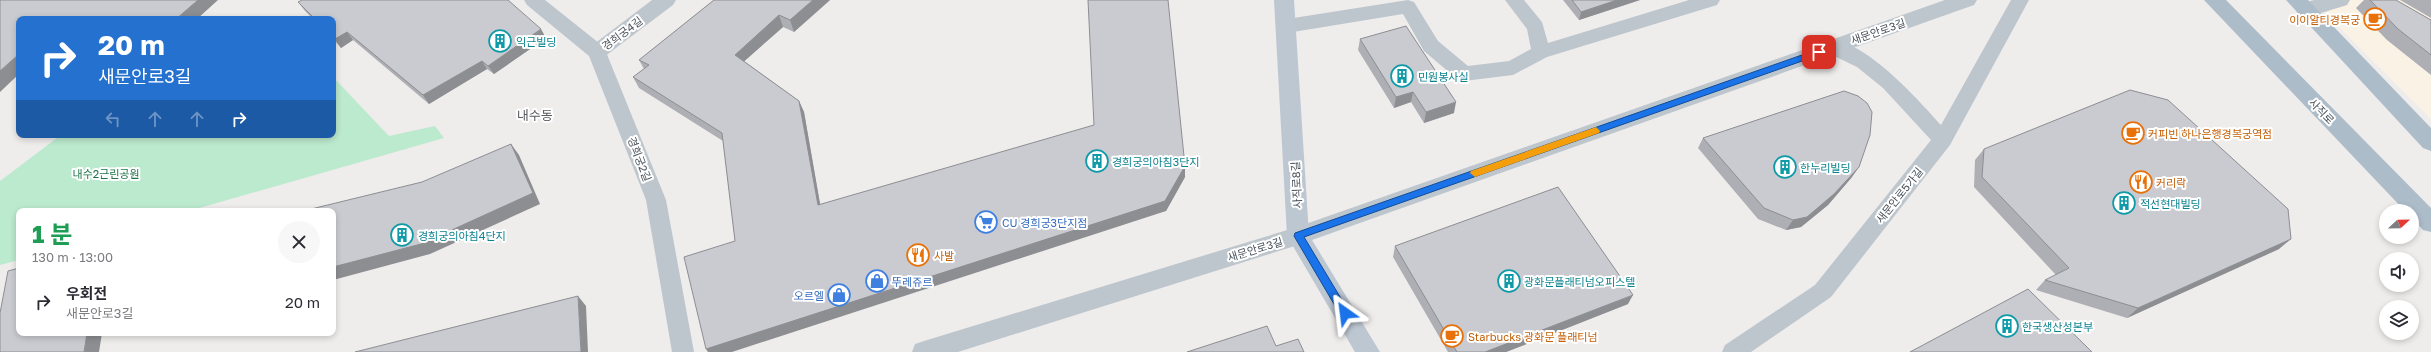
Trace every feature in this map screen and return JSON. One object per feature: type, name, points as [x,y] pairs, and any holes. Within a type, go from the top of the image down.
[{"type":"main road","name":"사직로","points":[[2214,0],[2431,223]]},
{"type":"main road","points":[[2300,4],[2431,142]]},
{"type":"street","name":"경희궁4길","points":[[598,52],[666,0]]},
{"type":"street","name":"사직로8길","points":[[1284,0],[1287,26],[1298,236],[1368,352]]},
{"type":"street","name":"새문안로3길","points":[[924,352],[1298,236],[1967,0]]},
{"type":"lane","name":"경희궁2길","points":[[533,0],[598,52],[656,200],[683,352]]},
{"type":"lane","points":[[1514,0],[1536,27],[1541,52]]},
{"type":"lane","points":[[1287,26],[1366,7],[1410,4],[1431,46],[1464,74],[1513,68],[1541,52],[1711,0]]},
{"type":"lane","name":"새문안로5가길","points":[[1733,352],[1823,291],[1943,140],[2020,0]]},
{"type":"lane","points":[[2300,4],[2341,0]]},
{"type":"lane","points":[[1833,47],[1864,62],[1890,83],[1943,140]]},
{"type":"shaded area","points":[[2312,0],[2431,0],[2431,119]]},
{"type":"green space","name":"내수2근린공원","points":[[336,80],[389,136],[435,126],[444,138],[199,208],[16,208],[16,261],[0,265],[0,181],[57,138],[336,138]]},
{"type":"building","points":[[0,0],[198,0],[179,16],[16,16],[16,57],[0,71]]},
{"type":"building","points":[[302,0],[508,0],[541,29],[488,66],[482,61],[423,95],[347,32],[336,38],[336,16],[312,16],[298,2]]},
{"type":"building","name":"경희궁의아침3단지","points":[[714,0],[813,0],[790,20],[779,15],[735,55],[799,101],[818,205],[1094,125],[1088,0],[1168,0],[1185,166],[1165,201],[706,349],[684,257],[735,241],[722,133],[633,77],[649,65],[639,60]]},
{"type":"building","points":[[1572,0],[1617,0],[1581,12]]},
{"type":"building","points":[[2370,0],[2396,0],[2431,20],[2431,55],[2398,29]]},
{"type":"building","name":"민원봉사실","points":[[1406,26],[1456,102],[1426,112],[1413,92],[1396,97],[1360,39]]},
{"type":"building","name":"적선현대빌딩","points":[[2130,90],[2168,100],[2288,209],[2291,239],[2138,308],[2045,280],[2069,268],[1982,177],[1984,149]]},
{"type":"building","name":"한누리빌딩","points":[[1844,91],[1858,96],[1867,103],[1872,112],[1870,135],[1859,167],[1834,194],[1807,217],[1793,220],[1764,208],[1703,138]]},
{"type":"building","name":"경희궁의아침4단지","points":[[511,144],[533,193],[421,244],[336,266],[336,208],[315,208],[422,182]]},
{"type":"building","name":"광화문플래티넘오피스텔","points":[[1558,187],[1633,295],[1485,352],[1457,352],[1395,246]]},
{"type":"building","points":[[16,269],[16,336],[87,336],[84,352],[0,352],[0,313],[8,271]]},
{"type":"building","name":"한국생산성본부","points":[[2028,289],[2092,352],[1910,352]]},
{"type":"building","points":[[578,296],[581,352],[355,352]]},
{"type":"building","points":[[1267,326],[1276,346],[1298,339],[1304,352],[1187,352]]},
{"type":"slow traffic","points":[[1475,173],[1596,131]]},
{"type":"place","name":"이이알티경복궁","points":[[2375,19]]},
{"type":"place","name":"익근빌딩","points":[[500,41]]},
{"type":"place","name":"민원봉사실","points":[[1402,76]]},
{"type":"place","name":"커피빈 하나은행경복궁역점","points":[[2133,133]]},
{"type":"place","name":"경희궁의아침3단지","points":[[1097,161]]},
{"type":"place","name":"한누리빌딩","points":[[1785,167]]},
{"type":"place","name":"커리락","points":[[2141,182]]},
{"type":"place","name":"적선현대빌딩","points":[[2124,203]]},
{"type":"place","name":"CU 경희궁3단지점","points":[[986,222]]},
{"type":"place","name":"경희궁의아침4단지","points":[[402,235]]},
{"type":"place","name":"사발","points":[[918,255]]},
{"type":"place","name":"뚜레쥬르","points":[[877,281]]},
{"type":"place","name":"광화문플래티넘오피스텔","points":[[1509,281]]},
{"type":"place","name":"오르엘","points":[[839,295]]},
{"type":"place","name":"한국생산성본부","points":[[2007,326]]},
{"type":"place","name":"Starbucks 광화문 플래티넘","points":[[1452,336]]},
{"type":"district","name":"내수동","points":[[535,115]]},
{"type":"route","points":[[1345,313],[1298,236],[1819,52]]}]
